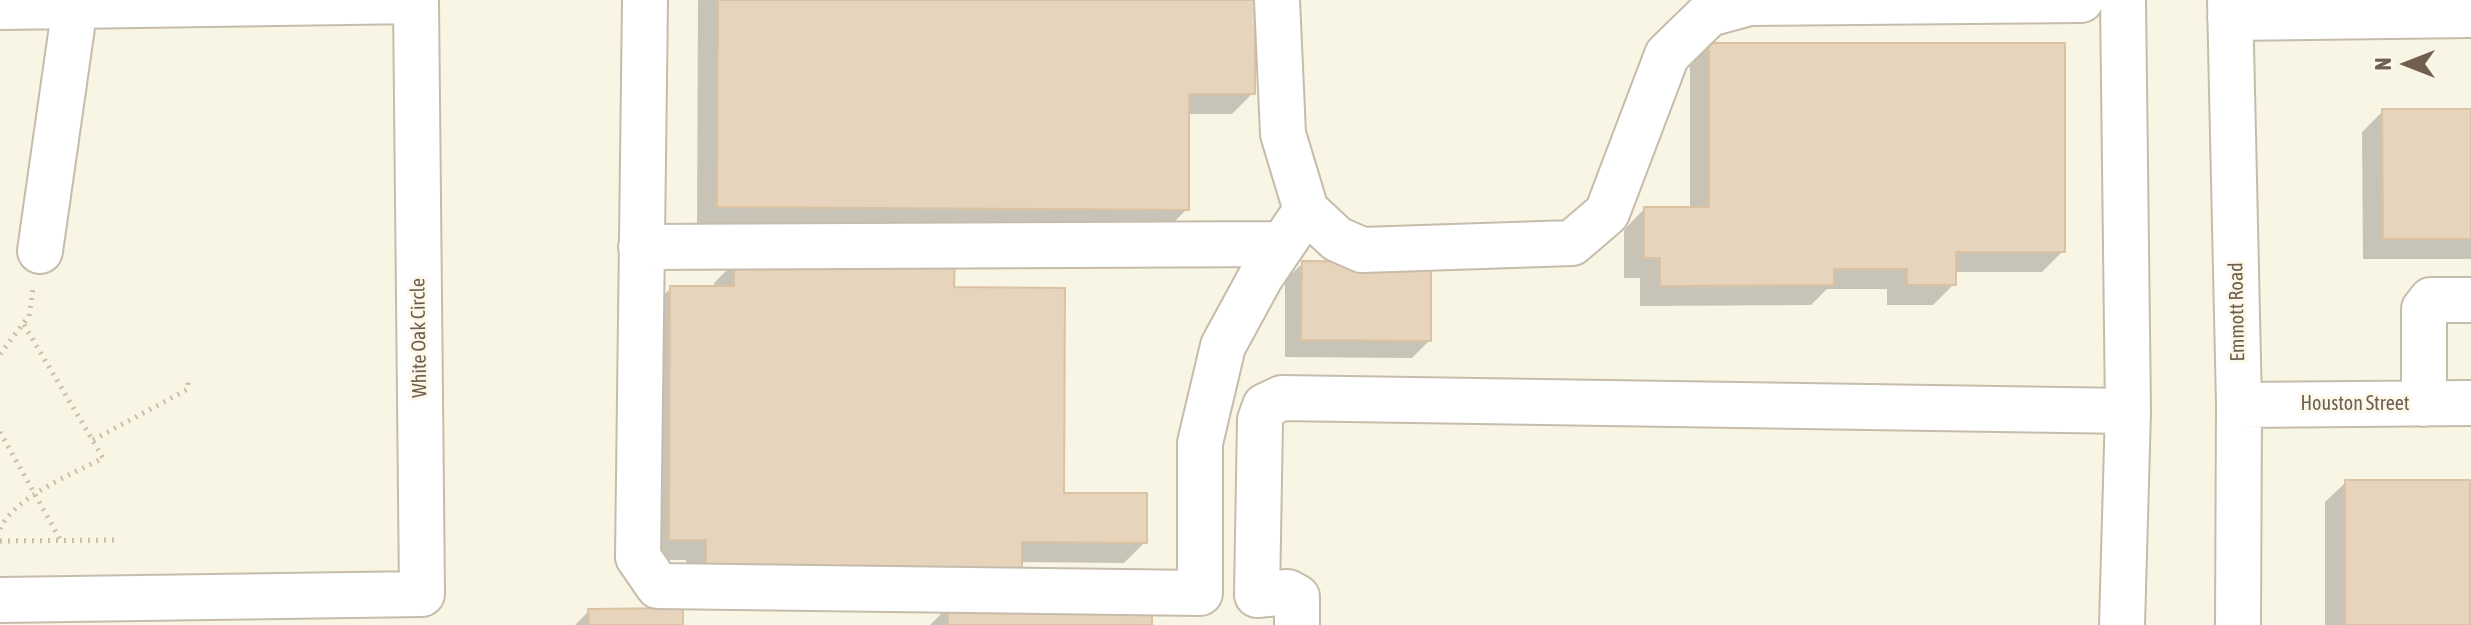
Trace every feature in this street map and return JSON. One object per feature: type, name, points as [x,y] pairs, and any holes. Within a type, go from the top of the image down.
[{"type":"street","points":[[645,0],[638,557],[658,586],[1200,593],[1200,443],[1223,346],[1260,278],[1295,227],[1283,134],[1277,0]]},
{"type":"street","points":[[641,247],[1295,227],[1362,250],[1572,243],[1607,213],[1667,55],[1709,14],[1749,3],[2081,0]]},
{"type":"street","points":[[2122,625],[2128,411],[2123,0]]},
{"type":"street","name":"White Oak Circle","points":[[0,7],[416,1],[422,594],[0,600]]},
{"type":"street","points":[[40,251],[75,6]]},
{"type":"street","points":[[2230,9],[2471,15]]},
{"type":"street","name":"Emmott Road","points":[[2230,9],[2239,405],[2238,625]]},
{"type":"street","points":[[2424,404],[2424,309],[2431,300],[2471,300]]},
{"type":"street","points":[[1264,617],[1260,420],[1265,406],[1282,398],[2128,411]]},
{"type":"street","name":"Houston Street","points":[[2239,405],[2471,403]]},
{"type":"path","points":[[0,354],[29,316],[40,251]]},
{"type":"path","points":[[0,529],[11,511],[103,458],[23,323]]},
{"type":"path","points":[[93,440],[188,389],[188,378]]},
{"type":"path","points":[[0,432],[61,541]]},
{"type":"path","points":[[0,541],[120,540]]},
{"type":"building","points":[[718,0],[1255,0],[1255,94],[1189,94],[1189,210],[717,207]]},
{"type":"building","points":[[1709,43],[2065,43],[2065,252],[1956,252],[1956,285],[1907,285],[1907,269],[1834,269],[1834,285],[1660,286],[1660,258],[1644,258],[1644,207],[1709,207]]},
{"type":"building","points":[[2382,109],[2471,109],[2471,239],[2383,239]]},
{"type":"building","points":[[734,260],[955,261],[954,287],[1065,288],[1064,493],[1147,493],[1147,543],[1022,542],[1022,569],[706,567],[706,540],[669,540],[670,286],[734,286]]},
{"type":"building","points":[[1302,261],[1431,262],[1431,341],[1301,340]]},
{"type":"building","points":[[2345,480],[2470,480],[2470,625],[2345,625]]},
{"type":"building","points":[[948,604],[1152,605],[1152,625],[948,625]]},
{"type":"building","points":[[683,608],[683,625],[589,625],[588,609]]}]
